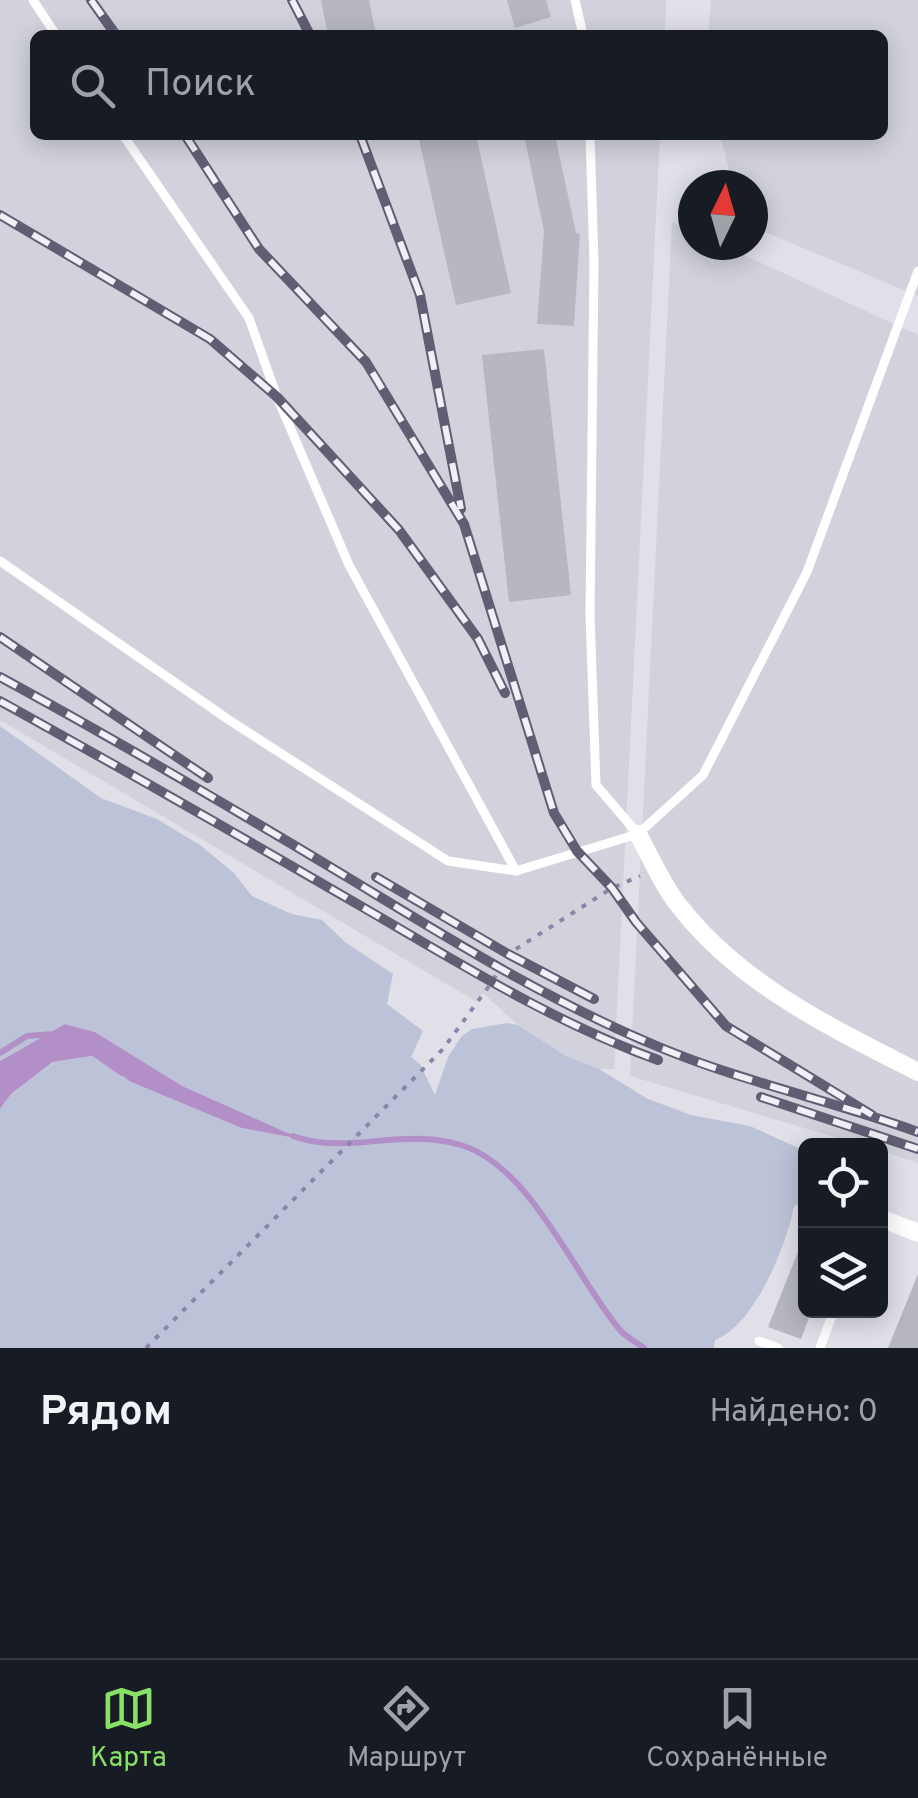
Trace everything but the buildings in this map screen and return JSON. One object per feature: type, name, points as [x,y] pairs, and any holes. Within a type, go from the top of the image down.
[{"type":"street","points":[[638,834],[678,906],[724,954],[766,988],[835,1030],[918,1072]]},
{"type":"street","points":[[888,1221],[918,1233]]},
{"type":"lane","points":[[33,0],[53,30]]},
{"type":"lane","points":[[575,0],[582,30]]},
{"type":"lane","points":[[126,140],[249,318],[277,397],[349,565],[516,870]]},
{"type":"lane","points":[[590,140],[594,262],[590,615],[596,785],[638,834]]},
{"type":"lane","points":[[0,561],[229,720],[448,861],[516,870],[638,834],[703,775],[807,572],[918,271]]},
{"type":"lane","points":[[820,1348],[831,1318]]},
{"type":"lane","points":[[759,1341],[778,1348]]},
{"type":"path","points":[[146,1348],[443,1048],[508,954],[612,888],[658,869]]},
{"type":"shaded area","points":[[0,0],[666,0],[665,30],[30,30],[30,140],[660,140],[614,1069],[599,1069],[566,1056],[518,1025],[483,993],[477,1002],[0,720]]},
{"type":"shaded area","points":[[711,0],[918,0],[918,296],[768,233],[768,170],[729,170],[721,140],[888,140],[888,30],[708,30]]},
{"type":"shaded area","points":[[672,222],[678,225],[678,260],[755,260],[918,335],[918,1163],[888,1153],[888,1138],[838,1138],[630,1076]]},
{"type":"shaded area","points":[[0,726],[101,798],[157,819],[200,845],[234,873],[252,896],[292,914],[322,920],[345,942],[393,974],[387,1004],[423,1031],[411,1057],[420,1064],[435,1095],[448,1057],[462,1036],[472,1029],[518,1025],[566,1056],[599,1069],[648,1099],[691,1115],[750,1126],[798,1148],[798,1205],[794,1206],[776,1262],[755,1302],[743,1319],[715,1340],[714,1348],[0,1348],[0,1109],[11,1094],[54,1062],[98,1055],[129,1081],[295,1137],[181,1086],[95,1032],[65,1024],[0,1061]]},
{"type":"shaded area","points":[[65,1024],[95,1032],[182,1086],[301,1139],[242,1128],[129,1081],[98,1055],[53,1062],[11,1094],[0,1109],[0,1061]]},
{"type":"waterway","points":[[0,1053],[27,1036],[53,1034]]},
{"type":"waterway","points":[[92,1052],[122,1073]]},
{"type":"waterway","points":[[293,1136],[334,1143],[439,1140],[486,1157],[530,1199],[603,1308],[620,1330],[644,1348]]},
{"type":"railway","points":[[91,0],[112,30]]},
{"type":"railway","points":[[292,0],[307,30]]},
{"type":"railway","points":[[188,140],[259,249],[366,362],[464,524],[554,813],[577,851],[726,1026],[872,1115]]},
{"type":"railway","points":[[362,140],[420,295],[461,509]]},
{"type":"railway","points":[[0,215],[210,339],[277,397],[399,530],[478,639],[505,693]]},
{"type":"railway","points":[[0,637],[208,778]]},
{"type":"railway","points":[[0,677],[578,1010],[691,1059],[918,1132]]},
{"type":"railway","points":[[0,701],[505,989],[580,1028],[658,1060]]},
{"type":"railway","points":[[376,877],[594,999]]},
{"type":"railway","points":[[761,1097],[918,1149]]}]
